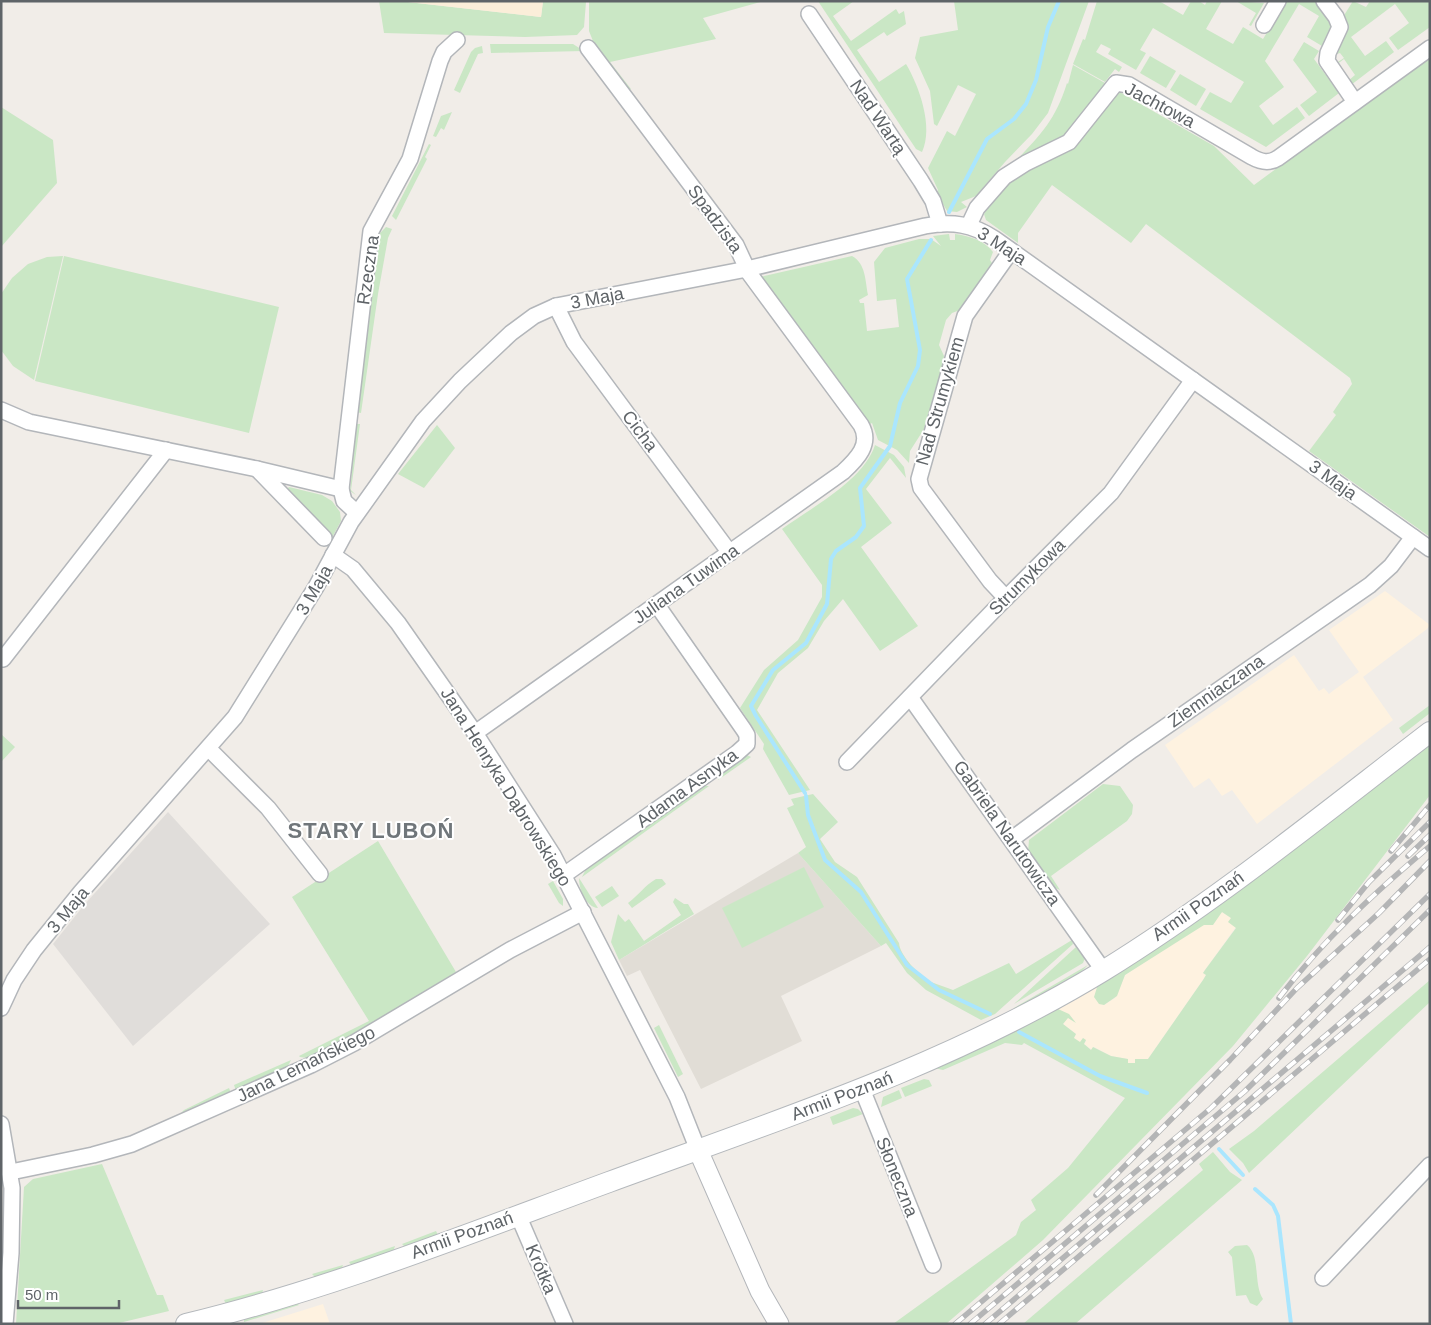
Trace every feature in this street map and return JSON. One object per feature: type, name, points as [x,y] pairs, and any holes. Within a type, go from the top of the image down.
[{"type":"main road","name":"Armii Poznań","points":[[186,1324],[236,1318],[302,1292],[862,1090],[978,1038],[1104,970],[1229,885],[1430,732]]},
{"type":"street","points":[[1264,25],[1278,1]]},
{"type":"street","points":[[1324,1],[1336,17],[1340,27],[1328,53],[1327,61],[1355,102]]},
{"type":"street","name":"Nad Wartą","points":[[809,14],[921,181],[933,201],[940,224]]},
{"type":"street","name":"Rzeczna","points":[[341,489],[371,231],[410,159],[444,52],[457,40]]},
{"type":"street","name":"Spadzista","points":[[588,48],[736,245],[747,269],[855,417]]},
{"type":"street","name":"Jachtowa","points":[[969,225],[977,208],[1004,177],[1018,167],[1069,142],[1116,83],[1129,85],[1264,162],[1278,158],[1430,48]]},
{"type":"street","name":"3 Maja","points":[[1,1008],[14,980],[34,950],[81,892],[235,718],[266,670],[357,513],[420,426],[454,387],[520,325],[540,312],[556,306],[747,269],[940,224],[969,225],[986,233],[1430,549]]},
{"type":"street","name":"Nad Strumykiem","points":[[1006,598],[990,582],[922,488],[919,479],[965,316],[1011,251]]},
{"type":"street","name":"Cicha","points":[[556,306],[574,342],[730,553]]},
{"type":"street","name":"Strumykowa","points":[[847,762],[1111,493],[1193,380]]},
{"type":"street","points":[[1,410],[29,422],[163,454],[257,469],[341,489],[344,501],[357,513]]},
{"type":"street","name":"Juliana Tuwima","points":[[475,733],[850,466],[860,453],[865,442],[864,431],[855,417]]},
{"type":"street","points":[[3,659],[163,454]]},
{"type":"street","points":[[257,469],[324,538]]},
{"type":"street","name":"Ziemniaczana","points":[[1012,839],[1126,754],[1370,585],[1391,566],[1413,537]]},
{"type":"street","name":"Jana Henryka Dąbrowskiego","points":[[333,554],[353,569],[398,623],[475,733],[564,875],[677,1098],[698,1150]]},
{"type":"street","name":"Adama Asnyka","points":[[564,875],[747,744],[747,735],[744,730],[657,604]]},
{"type":"street","name":"Gabriela Narutowicza","points":[[910,697],[1104,970]]},
{"type":"street","points":[[209,749],[268,808],[320,874]]},
{"type":"street","name":"Jana Lemańskiego","points":[[11,1172],[93,1155],[132,1144],[276,1081],[354,1043],[502,955],[583,912]]},
{"type":"street","name":"Słoneczna","points":[[862,1090],[933,1265]]},
{"type":"street","points":[[1,1124],[11,1172],[12,1218],[5,1324]]},
{"type":"street","points":[[698,1150],[762,1296],[779,1324]]},
{"type":"street","points":[[1323,1278],[1430,1165]]},
{"type":"street","name":"Krótka","points":[[518,1215],[565,1324]]},
{"type":"shaded area","points":[[1385,591],[1430,625],[1363,677],[1393,720],[1257,824],[1232,790],[1222,796],[1209,778],[1194,788],[1165,745],[1294,655],[1319,691],[1324,688],[1329,694],[1359,672],[1329,630]]},
{"type":"shaded area","points":[[168,812],[270,924],[133,1046],[53,944],[84,905]]},
{"type":"shaded area","points":[[798,853],[881,946],[781,996],[802,1041],[701,1089],[640,970],[627,976],[619,960]]},
{"type":"shaded area","points":[[1226,900],[1255,927],[1146,1085],[1067,1040],[1146,1084],[1254,927],[1225,901],[1098,984],[1104,1005],[1115,998],[1125,975],[1222,912],[1231,918],[1236,927],[1203,973],[1206,975],[1203,980],[1148,1059],[1135,1059],[1135,1063],[1128,1063],[1127,1059],[1111,1056],[1094,1047],[1092,1050],[1084,1044],[1086,1041],[1083,1038],[1080,1043],[1073,1038],[1076,1034],[1063,1024],[1068,1017],[1074,1022],[1069,1014],[1033,1020],[1102,980]]},
{"type":"shaded area","points":[[323,1304],[330,1324],[259,1324]]},
{"type":"green space","points":[[379,1],[399,1],[541,17],[543,1],[586,2],[584,27],[577,35],[525,37],[384,33]]},
{"type":"green space","points":[[589,1],[764,1],[703,18],[716,39],[610,62],[631,89],[628,91],[593,41],[589,31]]},
{"type":"green space","points":[[818,1],[854,1],[833,16],[851,41],[896,9],[899,14],[904,11],[906,24],[887,36],[884,32],[857,50],[879,82],[906,64],[920,95],[926,119],[925,142],[922,152],[916,149]]},
{"type":"green space","points":[[954,1],[1089,1],[1048,113],[1032,134],[976,196],[961,202],[967,207],[957,212],[947,211],[943,204],[941,205],[936,195],[938,190],[928,168],[947,131],[955,136],[976,94],[958,85],[937,126],[934,124],[930,91],[915,58],[920,37],[958,30]]},
{"type":"green space","points":[[1097,1],[1159,1],[1183,15],[1191,1],[1199,1],[1205,5],[1207,1],[1222,1],[1206,29],[1233,44],[1243,27],[1263,39],[1286,1],[1317,1],[1334,24],[1322,46],[1307,37],[1319,16],[1299,4],[1265,61],[1284,87],[1259,106],[1273,125],[1297,107],[1305,118],[1266,147],[1200,109],[1210,92],[1231,103],[1244,82],[1153,28],[1140,50],[1146,53],[1136,70],[1108,54],[1111,49],[1101,44],[1096,52],[1122,67],[1119,72],[1115,69],[1105,82],[1073,64],[1083,39],[1085,40]]},
{"type":"green space","points":[[1236,1],[1264,3],[1251,26],[1249,25],[1256,13]]},
{"type":"green space","points":[[1353,1],[1366,7],[1370,1],[1430,1],[1430,27],[1398,50],[1389,38],[1409,23],[1395,4],[1351,37],[1365,56],[1386,41],[1394,52],[1351,85],[1348,81],[1355,75],[1344,59],[1336,65],[1333,61],[1335,58],[1338,62],[1344,58],[1335,51],[1343,17]]},
{"type":"green space","points":[[1304,42],[1319,51],[1314,59],[1339,93],[1309,116],[1300,105],[1317,92],[1293,60]]},
{"type":"green space","points":[[490,44],[573,44],[584,51],[491,53]]},
{"type":"green space","points":[[482,46],[483,53],[478,54],[460,93],[454,90],[471,52],[475,48]]},
{"type":"green space","points":[[1150,56],[1176,71],[1166,88],[1140,73]]},
{"type":"green space","points":[[1430,56],[1430,537],[1309,451],[1336,415],[1333,412],[1352,384],[1350,378],[1146,224],[1131,243],[1052,185],[1018,233],[1018,243],[986,220],[984,214],[1005,185],[1016,176],[1063,154],[1079,143],[1118,91],[1214,146],[1254,185]]},
{"type":"green space","points":[[1073,65],[1105,83],[1077,124],[1063,138],[1016,161],[1053,116],[1068,84]]},
{"type":"green space","points":[[1180,74],[1206,89],[1196,106],[1170,90]]},
{"type":"green space","points":[[1,107],[53,140],[57,183],[1,247]]},
{"type":"green space","points":[[452,112],[444,130],[441,128],[436,137],[433,136],[441,116]]},
{"type":"green space","points":[[429,144],[431,145],[425,157],[427,159],[396,220],[392,216]]},
{"type":"green space","points":[[386,227],[392,229],[388,238],[378,294],[361,413],[356,412],[378,240],[379,234]]},
{"type":"green space","points":[[949,234],[950,240],[955,240],[955,234],[971,237],[985,244],[993,252],[990,260],[992,263],[960,310],[952,313],[946,320],[939,345],[944,356],[943,365],[924,429],[910,451],[909,463],[897,450],[878,440],[872,423],[868,425],[760,277],[852,256],[860,263],[865,278],[868,295],[859,300],[860,303],[864,303],[867,331],[899,327],[896,299],[877,301],[874,262],[885,248],[919,239],[931,239],[941,246],[933,236]]},
{"type":"green space","points":[[63,256],[34,380],[13,366],[1,350],[1,294],[12,278],[28,264],[47,257]]},
{"type":"green space","points":[[64,256],[279,307],[249,433],[35,381]]},
{"type":"green space","points":[[355,424],[360,424],[351,490],[356,495],[350,491],[352,471],[349,470]]},
{"type":"green space","points":[[437,425],[455,448],[424,488],[398,474]]},
{"type":"green space","points":[[875,445],[894,455],[904,467],[906,478],[890,458],[866,489],[892,523],[861,547],[918,626],[880,651],[843,599],[824,621],[808,648],[778,673],[757,710],[810,790],[789,795],[763,749],[764,744],[740,708],[764,670],[798,640],[822,597],[822,585],[782,529],[848,481],[869,458]]},
{"type":"green space","points":[[289,487],[322,495],[332,501],[340,512],[341,521],[327,547],[328,534],[285,491]]},
{"type":"green space","points":[[1430,705],[1430,713],[1403,734],[1399,728]]},
{"type":"green space","points":[[1,734],[15,747],[1,762]]},
{"type":"green space","points":[[1430,743],[1430,795],[1307,956],[1233,1046],[1043,1240],[946,1324],[893,1324],[1016,1235],[1021,1222],[1036,1210],[1031,1200],[1068,1168],[1125,1098],[1024,1043],[1022,1045],[1005,1043],[943,1070],[934,1068],[1058,1009],[1069,1014],[1076,1023],[1068,1018],[1063,1024],[1076,1034],[1074,1038],[1080,1042],[1083,1038],[1086,1040],[1084,1044],[1091,1050],[1093,1047],[1111,1056],[1128,1059],[1128,1063],[1135,1063],[1135,1059],[1148,1059],[1203,980],[1206,975],[1203,973],[1205,970],[1236,928],[1228,922],[1231,918],[1222,912],[1213,925],[1204,925],[1125,975],[1117,996],[1104,1005],[1099,1004],[1094,997],[1098,984],[1226,901]]},
{"type":"green space","points":[[747,755],[751,757],[718,780],[721,773]]},
{"type":"green space","points":[[1103,784],[1120,786],[1133,805],[1132,814],[1127,821],[1051,876],[1060,890],[1053,887],[1028,852],[1029,840]]},
{"type":"green space","points":[[705,786],[709,786],[582,877],[586,869]]},
{"type":"green space","points":[[813,794],[838,822],[820,839],[835,862],[857,877],[899,943],[903,954],[916,970],[931,982],[953,990],[1009,963],[1016,974],[1072,940],[1073,944],[995,1014],[981,1020],[926,990],[907,973],[886,943],[881,946],[798,853],[806,847],[787,808],[794,805],[791,799]]},
{"type":"green space","points":[[378,841],[456,972],[357,1033],[307,1058],[300,1057],[369,1021],[292,897]]},
{"type":"green space","points":[[804,867],[824,907],[742,948],[722,908]]},
{"type":"green space","points":[[579,878],[598,908],[590,905],[584,897],[580,888]]},
{"type":"green space","points":[[656,879],[662,879],[666,884],[632,908],[628,903]]},
{"type":"green space","points":[[553,881],[563,899],[563,906],[559,903],[548,884]]},
{"type":"green space","points":[[612,886],[619,896],[602,907],[595,897]]},
{"type":"green space","points":[[675,898],[684,904],[688,904],[694,914],[619,960],[611,942],[618,914],[625,922],[629,919],[644,941],[681,915],[673,902]]},
{"type":"green space","points":[[1076,947],[1085,958],[1083,963],[1014,1004]]},
{"type":"green space","points":[[1088,965],[1081,972],[1015,1010],[1014,1008]]},
{"type":"green space","points":[[1430,980],[1430,1002],[1249,1173],[1243,1163],[1229,1149],[1254,1131]]},
{"type":"green space","points":[[659,1025],[683,1074],[678,1077],[654,1028]]},
{"type":"green space","points":[[291,1060],[287,1068],[236,1091],[234,1085]]},
{"type":"green space","points":[[924,1079],[929,1080],[932,1086],[905,1097],[901,1088]]},
{"type":"green space","points":[[229,1088],[231,1093],[181,1113],[184,1110]]},
{"type":"green space","points":[[899,1090],[902,1098],[881,1107],[883,1097]]},
{"type":"green space","points":[[853,1108],[858,1109],[863,1114],[833,1125],[830,1117]]},
{"type":"green space","points":[[1213,1152],[1230,1172],[1242,1180],[1075,1324],[1023,1324],[1203,1170],[1199,1164]]},
{"type":"green space","points":[[102,1164],[157,1295],[163,1295],[169,1311],[115,1324],[16,1324],[24,1187],[33,1179]]},
{"type":"green space","points":[[436,1231],[438,1235],[405,1247],[402,1244]]},
{"type":"green space","points":[[1247,1245],[1254,1256],[1258,1286],[1263,1299],[1257,1306],[1250,1303],[1246,1295],[1236,1296],[1232,1257],[1228,1252],[1235,1246]]},
{"type":"green space","points":[[395,1246],[393,1252],[352,1266],[349,1262]]},
{"type":"green space","points":[[343,1265],[341,1270],[316,1278],[312,1274]]},
{"type":"green space","points":[[263,1290],[262,1294],[226,1304],[224,1300]]},
{"type":"green space","points":[[297,1303],[299,1305],[244,1322],[244,1318]]},
{"type":"sand","points":[[399,1],[543,1],[541,17]]},
{"type":"waterway","points":[[949,212],[987,139],[1014,119],[1026,104],[1036,80],[1048,27],[1059,1]]},
{"type":"waterway","points":[[805,793],[751,706],[773,670],[806,643],[827,604],[831,559],[836,551],[856,537],[864,526],[860,488],[890,446],[900,403],[918,366],[920,350],[907,279],[931,240]]},
{"type":"waterway","points":[[806,796],[808,815],[825,860],[861,892],[907,965],[939,990],[990,1014]]},
{"type":"waterway","points":[[1019,1032],[1100,1076],[1147,1093]]},
{"type":"waterway","points":[[1219,1149],[1243,1175]]},
{"type":"waterway","points":[[1255,1189],[1273,1205],[1278,1216],[1291,1324]]},
{"type":"railway","points":[[1391,851],[1430,805]]},
{"type":"railway","points":[[1338,920],[1369,882],[1430,822]]},
{"type":"railway","points":[[1408,856],[1430,835]]},
{"type":"railway","points":[[1279,998],[1331,937],[1389,881],[1430,846]]},
{"type":"railway","points":[[1096,1195],[1230,1060],[1297,988],[1379,913],[1430,861]]},
{"type":"railway","points":[[955,1324],[1211,1108],[1430,894]]},
{"type":"railway","points":[[970,1324],[1244,1092],[1430,910]]},
{"type":"railway","points":[[985,1324],[1430,947]]},
{"type":"railway","points":[[999,1324],[1430,959]]},
{"type":"district","name":"STARY LUBOŃ","points":[[371,830]]}]
